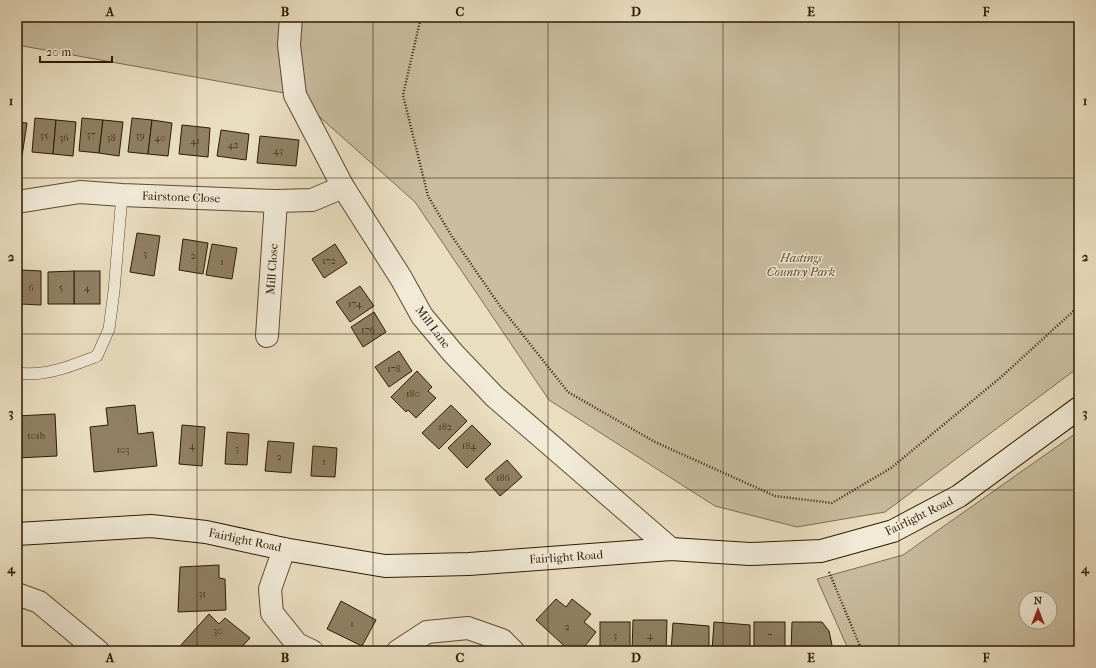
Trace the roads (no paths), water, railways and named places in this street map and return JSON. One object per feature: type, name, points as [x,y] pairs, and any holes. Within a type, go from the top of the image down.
[{"type":"street","name":"Mill Lane","points":[[291,17],[289,45],[295,95],[343,187],[401,278],[422,316],[453,353],[495,397],[671,549]]},
{"type":"street","name":"Fairstone Close","points":[[17,202],[80,192],[276,201],[312,200],[343,187]]},
{"type":"street","name":"Mill Close","points":[[267,336],[276,201]]},
{"type":"street","name":"Fairlight Road","points":[[17,534],[151,526],[206,532],[284,549],[385,566],[469,564],[671,549],[750,554],[821,551],[893,531],[959,496],[1079,408]]},
{"type":"street","points":[[284,549],[270,589],[272,613],[297,644],[312,651]]},
{"type":"street","points":[[17,594],[39,602],[98,651]]},
{"type":"street","points":[[398,651],[427,632],[468,628],[502,640],[513,651]]},
{"type":"lane","points":[[17,373],[26,374],[63,370],[97,356],[109,329],[114,291],[122,195]]},
{"type":"park label","name":"Hastings Country Park","points":[[801,265]]}]
